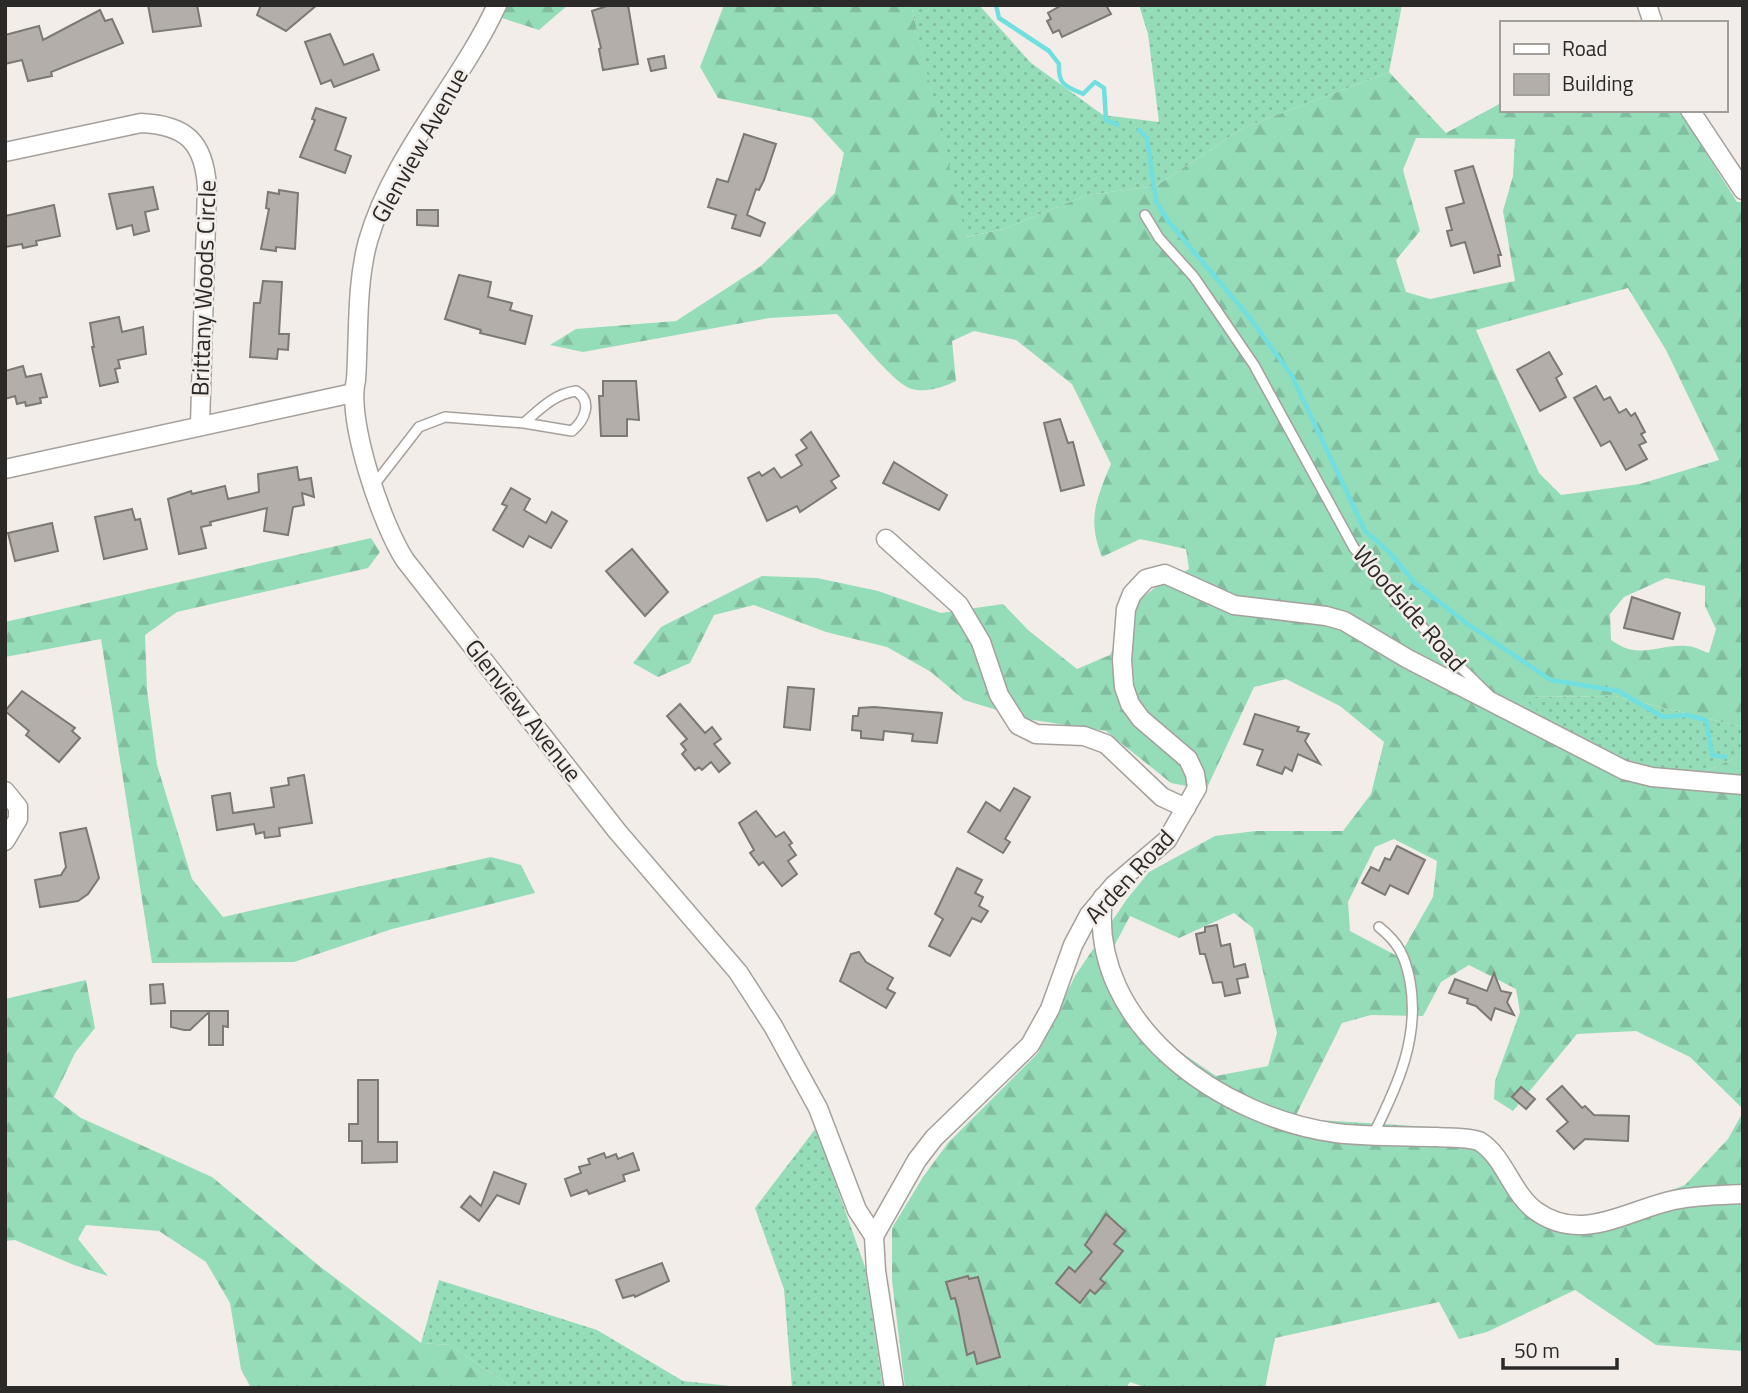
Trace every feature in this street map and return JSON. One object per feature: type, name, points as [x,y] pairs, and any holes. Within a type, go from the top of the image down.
[{"type":"street","name":"Glenview Avenue","points":[[497,5],[482,34],[437,104],[382,205],[369,240],[362,269],[353,393],[361,442],[373,485],[389,534],[405,560],[617,831],[712,939],[765,1013],[818,1108],[858,1210],[874,1237],[876,1271],[894,1388]]},
{"type":"street","points":[[1691,112],[1743,190]]},
{"type":"street","name":"Brittany Woods Circle","points":[[5,152],[141,122],[162,124],[181,132],[201,151],[206,163],[207,187],[200,425]]},
{"type":"street","name":"Brittany Woods Circle","points":[[5,469],[353,393]]},
{"type":"street","points":[[886,539],[959,605],[981,642],[999,695],[1018,725],[1036,734],[1084,736],[1106,744],[1162,797],[1186,808]]},
{"type":"street","name":"Arden Road","points":[[874,1237],[917,1160],[934,1138],[1030,1045],[1050,1009],[1079,931],[1103,897],[1167,840],[1197,788],[1195,774],[1188,758],[1141,719],[1130,704],[1124,687],[1122,639],[1126,609],[1140,584],[1156,575],[1174,577],[1234,605],[1326,616],[1344,621],[1408,659],[1500,706]]},
{"type":"street","name":"Woodside Road","points":[[1500,706],[1624,770],[1652,776],[1743,785]]},
{"type":"street","points":[[5,792],[18,807],[18,819],[5,841]]},
{"type":"street","points":[[1103,897],[1102,946],[1118,987],[1140,1023],[1161,1048],[1205,1086],[1280,1120],[1326,1131],[1479,1141],[1494,1154],[1526,1202],[1543,1215],[1566,1224],[1605,1223],[1671,1200],[1743,1194]]},
{"type":"lane","name":"Woodside Road","points":[[1145,215],[1159,238],[1194,277],[1254,365],[1354,548],[1439,646],[1500,706]]},
{"type":"lane","points":[[373,485],[419,427],[445,417],[524,423],[572,431],[584,415],[587,404],[583,395],[576,391],[567,392],[551,399],[524,423]]},
{"type":"lane","points":[[1373,1135],[1404,1067],[1413,1032],[1414,1007],[1405,956],[1395,940],[1379,927]]},
{"type":"green space","points":[[505,5],[568,5],[539,30],[499,17]]},
{"type":"green space","points":[[724,5],[911,5],[966,237],[1004,229],[1087,195],[1156,186],[1243,128],[1389,72],[1446,133],[1500,104],[1500,112],[1680,112],[1737,202],[1743,202],[1743,727],[1615,696],[1522,697],[1605,770],[1673,787],[1743,754],[1743,1109],[1690,1057],[1636,1031],[1577,1034],[1513,1111],[1494,1099],[1495,1081],[1520,1012],[1516,989],[1469,965],[1441,982],[1423,1016],[1371,1015],[1342,1023],[1296,1115],[1317,1120],[1465,1129],[1496,1145],[1534,1197],[1553,1215],[1590,1221],[1685,1185],[1728,1139],[1743,1112],[1743,1351],[1656,1345],[1575,1290],[1487,1332],[1459,1339],[1439,1302],[1275,1338],[1265,1388],[1147,1388],[1130,1382],[1126,1388],[905,1388],[892,1280],[892,1228],[923,1177],[948,1143],[1038,1053],[1075,976],[1127,899],[1149,872],[1215,836],[1256,831],[1343,831],[1371,794],[1384,742],[1340,706],[1286,679],[1254,687],[1206,790],[1171,783],[1106,731],[1026,719],[964,700],[931,672],[887,647],[826,632],[754,605],[714,615],[690,663],[658,677],[633,663],[661,627],[762,576],[817,578],[878,591],[941,613],[1003,604],[1028,630],[1077,669],[1110,655],[1135,603],[1160,584],[1189,569],[1186,549],[1140,539],[1102,557],[1097,544],[1094,520],[1101,488],[1111,464],[1072,384],[1016,340],[974,331],[952,341],[956,381],[929,390],[912,389],[895,378],[837,314],[769,318],[583,352],[550,345],[576,329],[676,321],[761,266],[835,193],[844,153],[812,118],[718,98],[700,67]],"holes":[[[1416,138],[1515,139],[1513,176],[1503,211],[1515,281],[1430,299],[1406,292],[1396,260],[1420,231],[1403,170]],[[1628,288],[1666,350],[1719,460],[1640,484],[1561,495],[1539,473],[1476,330]],[[1666,578],[1705,586],[1705,606],[1716,629],[1709,653],[1687,646],[1631,650],[1611,640],[1610,614],[1624,597]],[[1394,839],[1437,861],[1433,897],[1399,957],[1350,931],[1348,902],[1375,847]],[[1234,913],[1253,928],[1277,1033],[1268,1066],[1216,1076],[1173,1047],[1142,1015],[1109,956],[1130,916],[1179,938]]]},
{"type":"green space","points":[[911,5],[979,5],[1031,63],[1103,115],[1159,122],[1148,34],[1139,5],[1402,5],[1389,72],[1243,128],[1156,186],[1087,195],[1004,229],[965,237]]},
{"type":"green space","points":[[371,538],[380,552],[368,568],[177,612],[145,635],[147,690],[157,765],[192,879],[223,917],[491,857],[521,865],[535,893],[392,929],[294,962],[152,963],[101,639],[5,657],[5,622]]},
{"type":"green space","points":[[1615,696],[1743,727],[1743,754],[1673,787],[1605,770],[1521,697]]},
{"type":"green space","points":[[86,980],[95,1028],[75,1053],[54,1097],[81,1118],[212,1177],[318,1265],[421,1343],[450,1345],[513,1388],[251,1388],[241,1369],[230,1303],[206,1262],[159,1231],[86,1225],[78,1239],[108,1276],[15,1240],[5,1241],[5,999]]},
{"type":"green space","points":[[816,1128],[865,1267],[883,1388],[792,1388],[784,1289],[755,1208]]},
{"type":"green space","points":[[439,1280],[597,1330],[683,1381],[749,1388],[513,1388],[450,1345],[421,1343]]},
{"type":"building","points":[[148,5],[197,5],[201,26],[153,32]]},
{"type":"building","points":[[261,5],[317,5],[286,31],[257,15]]},
{"type":"building","points":[[610,5],[628,5],[638,64],[603,70],[592,11]]},
{"type":"building","points":[[1062,5],[1106,5],[1111,14],[1062,37],[1059,30],[1053,33],[1047,21],[1051,19],[1048,13]]},
{"type":"building","points":[[100,10],[105,21],[112,19],[123,43],[51,72],[52,76],[28,81],[22,60],[5,64],[5,35],[39,26],[43,40]]},
{"type":"building","points":[[330,34],[344,65],[373,54],[379,70],[334,87],[331,80],[321,84],[305,42]]},
{"type":"building","points":[[664,56],[666,68],[651,71],[648,59]]},
{"type":"building","points":[[316,108],[346,118],[335,150],[351,156],[345,173],[300,157],[315,120],[312,119]]},
{"type":"building","points":[[744,134],[776,144],[764,180],[759,190],[756,189],[747,215],[765,223],[760,236],[732,228],[736,215],[708,207],[717,179],[728,182]]},
{"type":"building","points":[[1473,166],[1501,255],[1498,255],[1500,266],[1474,273],[1465,242],[1451,246],[1447,231],[1452,230],[1446,208],[1464,203],[1455,171]]},
{"type":"building","points":[[153,187],[158,209],[145,212],[149,231],[134,235],[132,225],[117,229],[109,194]]},
{"type":"building","points":[[279,190],[298,193],[295,249],[261,249],[269,209],[266,208],[268,192],[279,194]]},
{"type":"building","points":[[54,205],[60,236],[36,241],[37,245],[23,248],[22,244],[5,247],[5,216]]},
{"type":"building","points":[[417,210],[438,210],[438,226],[417,225]]},
{"type":"building","points":[[459,275],[491,282],[488,297],[512,303],[510,310],[532,316],[525,344],[480,333],[481,330],[445,319]]},
{"type":"building","points":[[263,281],[282,282],[279,334],[289,334],[288,350],[278,349],[277,359],[250,357],[254,303],[260,303]]},
{"type":"building","points":[[119,317],[122,332],[143,327],[146,354],[118,360],[120,368],[115,369],[118,382],[100,386],[90,323]]},
{"type":"building","points":[[1549,352],[1562,374],[1556,378],[1566,397],[1540,411],[1517,370]]},
{"type":"building","points":[[23,366],[26,377],[41,374],[47,397],[40,398],[41,403],[26,406],[25,402],[17,404],[15,396],[5,399],[5,371]]},
{"type":"building","points":[[603,381],[636,381],[639,420],[627,419],[627,436],[601,436],[599,396],[603,396]]},
{"type":"building","points":[[1596,386],[1604,400],[1610,397],[1619,413],[1626,409],[1631,416],[1635,413],[1645,432],[1641,434],[1646,442],[1639,445],[1647,459],[1626,470],[1610,441],[1601,446],[1574,398]]},
{"type":"building","points":[[1060,419],[1068,443],[1073,442],[1084,485],[1061,491],[1044,423]]},
{"type":"building","points":[[811,432],[839,476],[831,481],[836,488],[800,512],[797,506],[767,521],[748,478],[759,472],[762,476],[774,468],[781,478],[802,465],[796,455],[807,448],[801,440]]},
{"type":"building","points":[[894,462],[947,495],[939,510],[883,483]]},
{"type":"building","points":[[297,467],[299,480],[311,478],[314,497],[302,493],[304,505],[293,507],[288,535],[264,531],[267,508],[210,522],[211,525],[201,527],[206,548],[179,554],[168,499],[191,491],[192,494],[225,486],[228,499],[259,492],[258,474]]},
{"type":"building","points":[[511,488],[530,499],[524,510],[546,523],[552,512],[567,521],[551,548],[529,536],[523,547],[493,530],[507,506],[502,504]]},
{"type":"building","points":[[132,509],[135,520],[140,519],[147,549],[104,559],[95,517]]},
{"type":"building","points":[[52,523],[58,551],[15,561],[8,533]]},
{"type":"building","points":[[632,549],[668,592],[645,616],[606,571]]},
{"type":"building","points":[[1632,597],[1680,613],[1673,639],[1624,628]]},
{"type":"building","points":[[788,687],[814,689],[810,730],[784,727]]},
{"type":"building","points":[[22,691],[75,728],[72,731],[80,738],[59,762],[26,735],[29,731],[5,711]]},
{"type":"building","points":[[680,704],[705,733],[712,727],[721,739],[714,744],[730,763],[719,772],[711,762],[702,770],[699,767],[695,770],[682,754],[686,750],[681,744],[687,739],[667,716]]},
{"type":"building","points":[[859,708],[942,713],[937,743],[912,741],[913,734],[884,731],[883,740],[861,738],[861,731],[852,730],[853,716],[858,716]]},
{"type":"building","points":[[1255,714],[1299,727],[1297,731],[1309,734],[1305,741],[1320,764],[1298,754],[1292,771],[1285,767],[1282,774],[1257,765],[1263,750],[1244,744]]},
{"type":"building","points":[[304,775],[312,823],[279,828],[280,836],[265,838],[264,832],[256,834],[254,824],[217,830],[212,796],[230,793],[233,813],[274,807],[271,788],[289,785],[288,778]]},
{"type":"building","points":[[1014,788],[1030,797],[1005,839],[1010,842],[1003,853],[968,832],[986,802],[1000,811]]},
{"type":"building","points":[[756,811],[776,837],[784,832],[792,843],[789,845],[796,855],[788,861],[797,874],[782,886],[763,862],[759,865],[750,853],[754,850],[739,823]]},
{"type":"building","points":[[86,828],[99,878],[88,894],[78,901],[40,907],[35,880],[61,875],[66,867],[60,833]]},
{"type":"building","points":[[1397,846],[1425,860],[1408,894],[1390,885],[1385,895],[1362,883],[1371,867],[1379,871],[1385,858],[1390,860]]},
{"type":"building","points":[[957,868],[982,880],[975,893],[983,897],[979,906],[988,911],[981,922],[972,918],[950,956],[929,946],[943,919],[935,914]]},
{"type":"building","points":[[1217,925],[1221,946],[1230,944],[1234,967],[1245,964],[1248,977],[1237,979],[1240,993],[1225,996],[1222,982],[1213,983],[1205,954],[1200,954],[1196,934],[1205,932],[1205,927]]},
{"type":"building","points":[[859,952],[866,962],[893,978],[887,989],[895,993],[886,1008],[840,981],[851,954]]},
{"type":"building","points":[[1494,973],[1501,991],[1511,993],[1507,1002],[1514,1015],[1495,1008],[1491,1020],[1476,1006],[1467,1003],[1468,999],[1449,993],[1455,979],[1487,991]]},
{"type":"building","points":[[163,984],[165,1003],[151,1004],[150,985]]},
{"type":"building","points":[[171,1011],[228,1011],[228,1027],[223,1026],[223,1045],[209,1045],[209,1012],[190,1030],[184,1030],[171,1027]]},
{"type":"building","points":[[358,1080],[378,1080],[378,1142],[397,1142],[397,1162],[362,1163],[362,1141],[349,1141],[349,1124],[358,1124]]},
{"type":"building","points":[[1562,1086],[1582,1108],[1585,1106],[1594,1115],[1629,1116],[1628,1141],[1585,1139],[1574,1149],[1557,1131],[1568,1122],[1547,1099]]},
{"type":"building","points":[[1521,1087],[1535,1099],[1526,1109],[1512,1097]]},
{"type":"building","points":[[604,1153],[606,1158],[616,1154],[618,1159],[633,1153],[639,1170],[623,1175],[625,1181],[589,1194],[587,1190],[571,1196],[565,1179],[581,1173],[579,1167],[590,1164],[588,1159]]},
{"type":"building","points":[[494,1172],[526,1184],[519,1204],[497,1195],[479,1221],[461,1207],[470,1196],[481,1206]]},
{"type":"building","points":[[1106,1214],[1125,1231],[1114,1244],[1123,1251],[1100,1279],[1105,1283],[1095,1294],[1090,1290],[1080,1303],[1056,1283],[1069,1267],[1075,1272],[1092,1252],[1085,1245]]},
{"type":"building","points":[[662,1263],[669,1281],[635,1297],[623,1298],[616,1280]]},
{"type":"building","points":[[968,1276],[969,1279],[978,1277],[1000,1357],[977,1364],[974,1352],[967,1355],[955,1298],[951,1299],[946,1282]]},
{"type":"waterway","points":[[996,5],[999,18],[1049,51],[1059,64],[1061,81],[1067,87],[1083,94],[1095,82],[1104,88],[1106,120],[1118,125]]},
{"type":"waterway","points":[[1139,130],[1147,138],[1156,201],[1168,221],[1250,318],[1292,376],[1365,531],[1388,551],[1415,583],[1466,623],[1551,680],[1618,691],[1663,717],[1687,715],[1706,720],[1712,755],[1725,757]]}]
